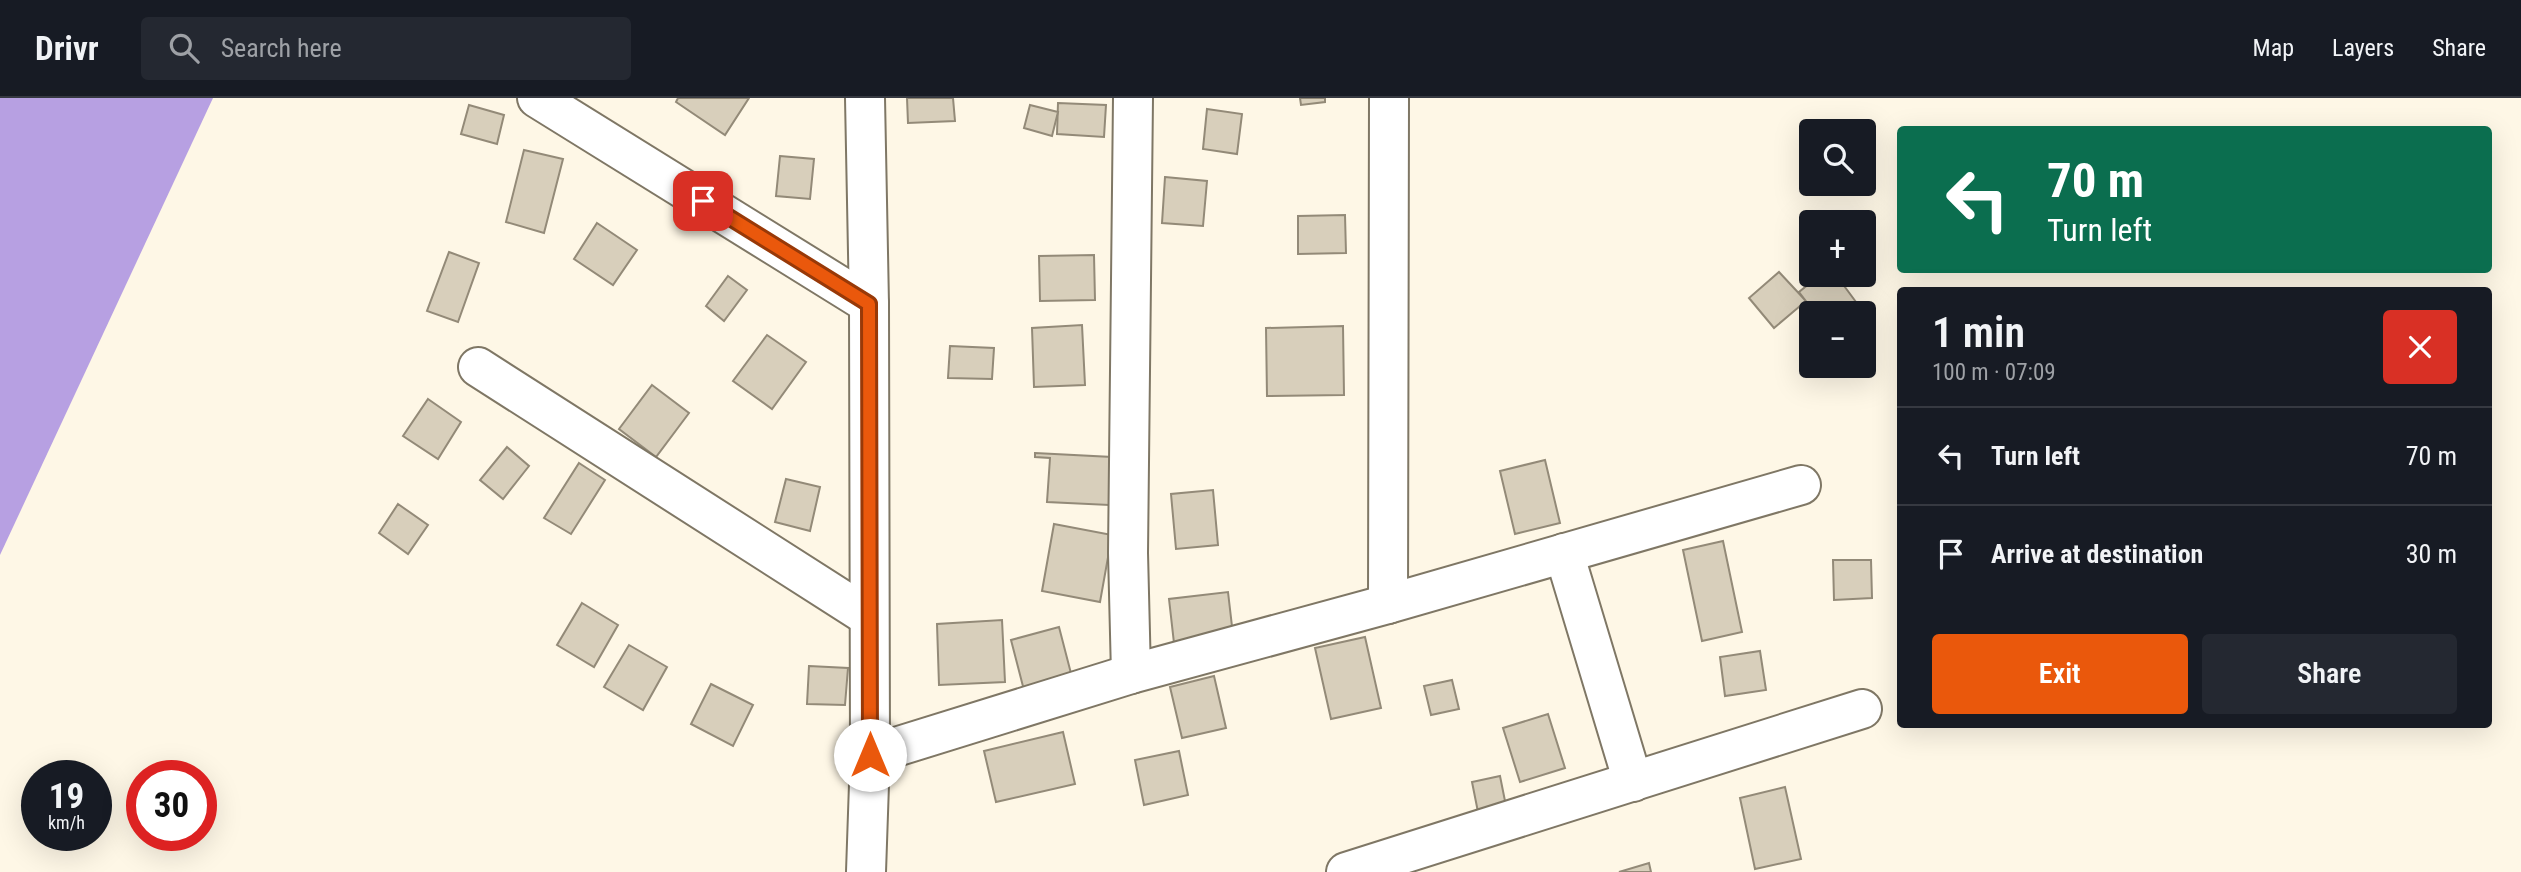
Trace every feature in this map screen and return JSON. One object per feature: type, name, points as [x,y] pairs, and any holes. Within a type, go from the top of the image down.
[{"type":"street","points":[[537,98],[869,304]]},
{"type":"street","points":[[865,98],[869,304],[870,755],[866,872]]},
{"type":"street","points":[[1130,674],[1128,539],[1133,98]]},
{"type":"street","points":[[1388,604],[1389,98]]},
{"type":"street","points":[[478,367],[869,617]]},
{"type":"street","points":[[870,755],[1130,674],[1388,604],[1801,485]]},
{"type":"street","points":[[1564,553],[1633,782]]},
{"type":"street","points":[[1346,872],[1862,709]]},
{"type":"shaded area","points":[[0,98],[213,98],[0,555]]},
{"type":"building","points":[[678,98],[749,98],[725,135],[676,102]]},
{"type":"building","points":[[907,98],[953,98],[955,121],[908,123]]},
{"type":"building","points":[[1300,98],[1325,98],[1325,102],[1301,105]]},
{"type":"building","points":[[1058,103],[1106,105],[1104,137],[1057,134]]},
{"type":"building","points":[[469,105],[504,115],[497,144],[461,134]]},
{"type":"building","points":[[1030,105],[1058,112],[1052,136],[1024,128]]},
{"type":"building","points":[[1207,109],[1242,114],[1237,154],[1203,149]]},
{"type":"building","points":[[524,150],[563,159],[544,233],[506,222]]},
{"type":"building","points":[[780,156],[814,159],[810,199],[776,196]]},
{"type":"building","points":[[1165,177],[1207,181],[1203,226],[1162,223]]},
{"type":"building","points":[[1345,215],[1346,253],[1298,254],[1298,216]]},
{"type":"building","points":[[597,223],[637,250],[613,285],[574,259]]},
{"type":"building","points":[[449,252],[479,263],[458,322],[427,311]]},
{"type":"building","points":[[1094,255],[1095,300],[1040,301],[1039,256]]},
{"type":"building","points":[[1779,272],[1806,301],[1799,301],[1799,307],[1774,328],[1749,298]]},
{"type":"building","points":[[728,276],[747,290],[724,321],[706,306]]},
{"type":"building","points":[[1805,287],[1845,287],[1855,301],[1806,301],[1799,292]]},
{"type":"building","points":[[1082,325],[1085,385],[1034,387],[1032,328]]},
{"type":"building","points":[[1343,326],[1344,395],[1267,396],[1266,328]]},
{"type":"building","points":[[767,335],[806,362],[772,409],[733,381]]},
{"type":"building","points":[[950,346],[994,348],[992,379],[948,378]]},
{"type":"building","points":[[652,385],[689,413],[656,457],[619,429]]},
{"type":"building","points":[[428,399],[461,422],[438,459],[403,436]]},
{"type":"building","points":[[507,447],[529,466],[503,499],[480,480]]},
{"type":"building","points":[[1035,453],[1112,457],[1109,505],[1047,502],[1050,458],[1035,457]]},
{"type":"building","points":[[1545,460],[1560,523],[1515,534],[1500,471]]},
{"type":"building","points":[[579,463],[605,480],[571,534],[544,518]]},
{"type":"building","points":[[786,479],[820,487],[810,531],[775,522]]},
{"type":"building","points":[[1213,490],[1218,545],[1176,549],[1171,494]]},
{"type":"building","points":[[398,504],[428,525],[408,554],[379,533]]},
{"type":"building","points":[[1054,524],[1112,535],[1100,602],[1042,591]]},
{"type":"building","points":[[1723,541],[1742,632],[1702,641],[1683,550]]},
{"type":"building","points":[[1833,560],[1871,560],[1872,598],[1834,600]]},
{"type":"building","points":[[1228,592],[1233,635],[1174,643],[1169,599]]},
{"type":"building","points":[[582,603],[618,625],[594,667],[557,645]]},
{"type":"building","points":[[1002,620],[1005,682],[939,685],[937,624]]},
{"type":"building","points":[[1059,627],[1074,685],[1026,698],[1011,640]]},
{"type":"building","points":[[1365,637],[1381,708],[1331,719],[1315,648]]},
{"type":"building","points":[[629,645],[667,667],[643,710],[604,687]]},
{"type":"building","points":[[1760,651],[1766,690],[1725,696],[1720,657]]},
{"type":"building","points":[[809,666],[848,668],[845,705],[807,704]]},
{"type":"building","points":[[1214,676],[1226,728],[1182,738],[1170,687]]},
{"type":"building","points":[[1452,680],[1459,709],[1431,715],[1424,686]]},
{"type":"building","points":[[711,684],[753,705],[733,746],[691,724]]},
{"type":"building","points":[[1548,714],[1565,768],[1520,782],[1503,728]]},
{"type":"building","points":[[1063,732],[1075,784],[996,802],[984,751]]},
{"type":"building","points":[[1179,751],[1188,795],[1144,805],[1135,760]]},
{"type":"building","points":[[1500,776],[1507,811],[1479,817],[1472,782]]},
{"type":"building","points":[[1785,787],[1801,859],[1755,869],[1740,798]]},
{"type":"building","points":[[1649,863],[1651,872],[1619,872]]},
{"type":"route","points":[[703,201],[869,304],[870,755]]}]
